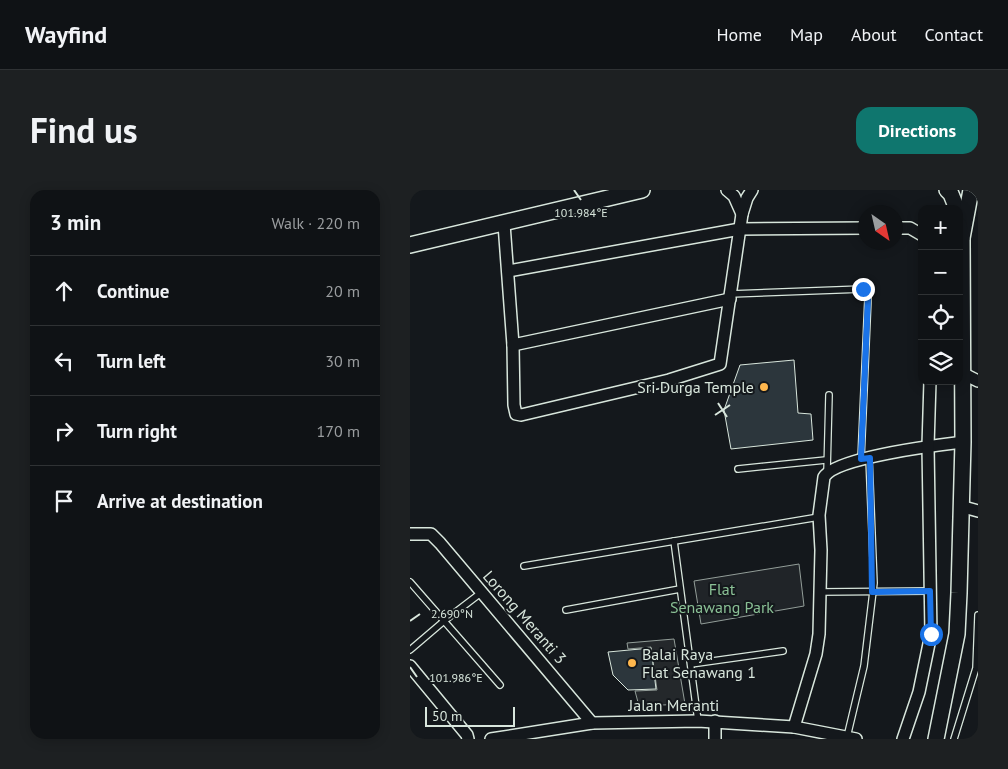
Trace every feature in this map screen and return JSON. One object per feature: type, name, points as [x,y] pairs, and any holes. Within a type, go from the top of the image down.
[{"type":"street","points":[[410,245],[642,190]]},
{"type":"street","points":[[727,190],[734,196],[742,214]]},
{"type":"street","points":[[504,224],[513,345],[514,405],[516,414],[521,415],[669,380],[720,364],[742,214],[747,198],[752,190]]},
{"type":"street","points":[[947,190],[952,194],[955,205]]},
{"type":"street","points":[[963,221],[971,190]]},
{"type":"street","points":[[963,230],[978,213]]},
{"type":"street","points":[[508,270],[740,229],[858,228]]},
{"type":"street","points":[[903,228],[910,228],[918,233]]},
{"type":"street","points":[[936,739],[957,634],[960,506],[964,442],[960,250]]},
{"type":"street","points":[[513,345],[730,297]]},
{"type":"street","points":[[964,374],[978,381]]},
{"type":"street","points":[[903,739],[919,692],[931,634],[928,446],[930,385]]},
{"type":"street","points":[[794,727],[816,654],[819,634],[819,517],[827,466],[928,446],[964,442]]},
{"type":"street","points":[[960,506],[978,511]]},
{"type":"street","name":"Lorong Meranti 3","points":[[410,534],[431,534],[592,724]]},
{"type":"street","points":[[410,666],[468,739]]},
{"type":"street","name":"Jalan Meranti","points":[[491,739],[524,736],[592,724],[698,721],[794,727],[852,738]]},
{"type":"street","points":[[715,721],[715,739]]},
{"type":"lane","points":[[730,297],[863,289],[868,298],[865,458],[872,592],[864,666],[852,738]]},
{"type":"lane","points":[[738,469],[827,466],[830,395]]},
{"type":"lane","points":[[524,566],[819,517]]},
{"type":"lane","points":[[674,541],[698,721]]},
{"type":"lane","points":[[410,582],[500,686]]},
{"type":"lane","points":[[566,610],[680,589]]},
{"type":"lane","points":[[820,592],[930,591]]},
{"type":"lane","points":[[410,650],[482,592]]},
{"type":"lane","points":[[954,739],[976,668],[978,615]]},
{"type":"lane","points":[[691,664],[783,651]]},
{"type":"green space","name":"Flat Senawang Park","points":[[799,564],[804,606],[701,624],[694,581]]},
{"type":"shaded area","points":[[674,639],[685,704],[639,706],[635,691],[657,690],[651,647],[628,649],[627,643]]},
{"type":"building","name":"Sri Durga Temple","points":[[794,360],[798,413],[811,414],[813,440],[731,449],[724,410],[740,365]]},
{"type":"building","name":"Balai Raya Flat Senawang 1","points":[[651,648],[656,689],[628,690],[613,675],[608,652]]},
{"type":"place","name":"Sri Durga Temple","points":[[764,387]]},
{"type":"place","name":"Balai Raya Flat Senawang 1","points":[[632,663]]},
{"type":"route","points":[[863,289],[868,298],[861,459],[870,458],[874,583],[872,592],[930,591],[931,634]]}]
